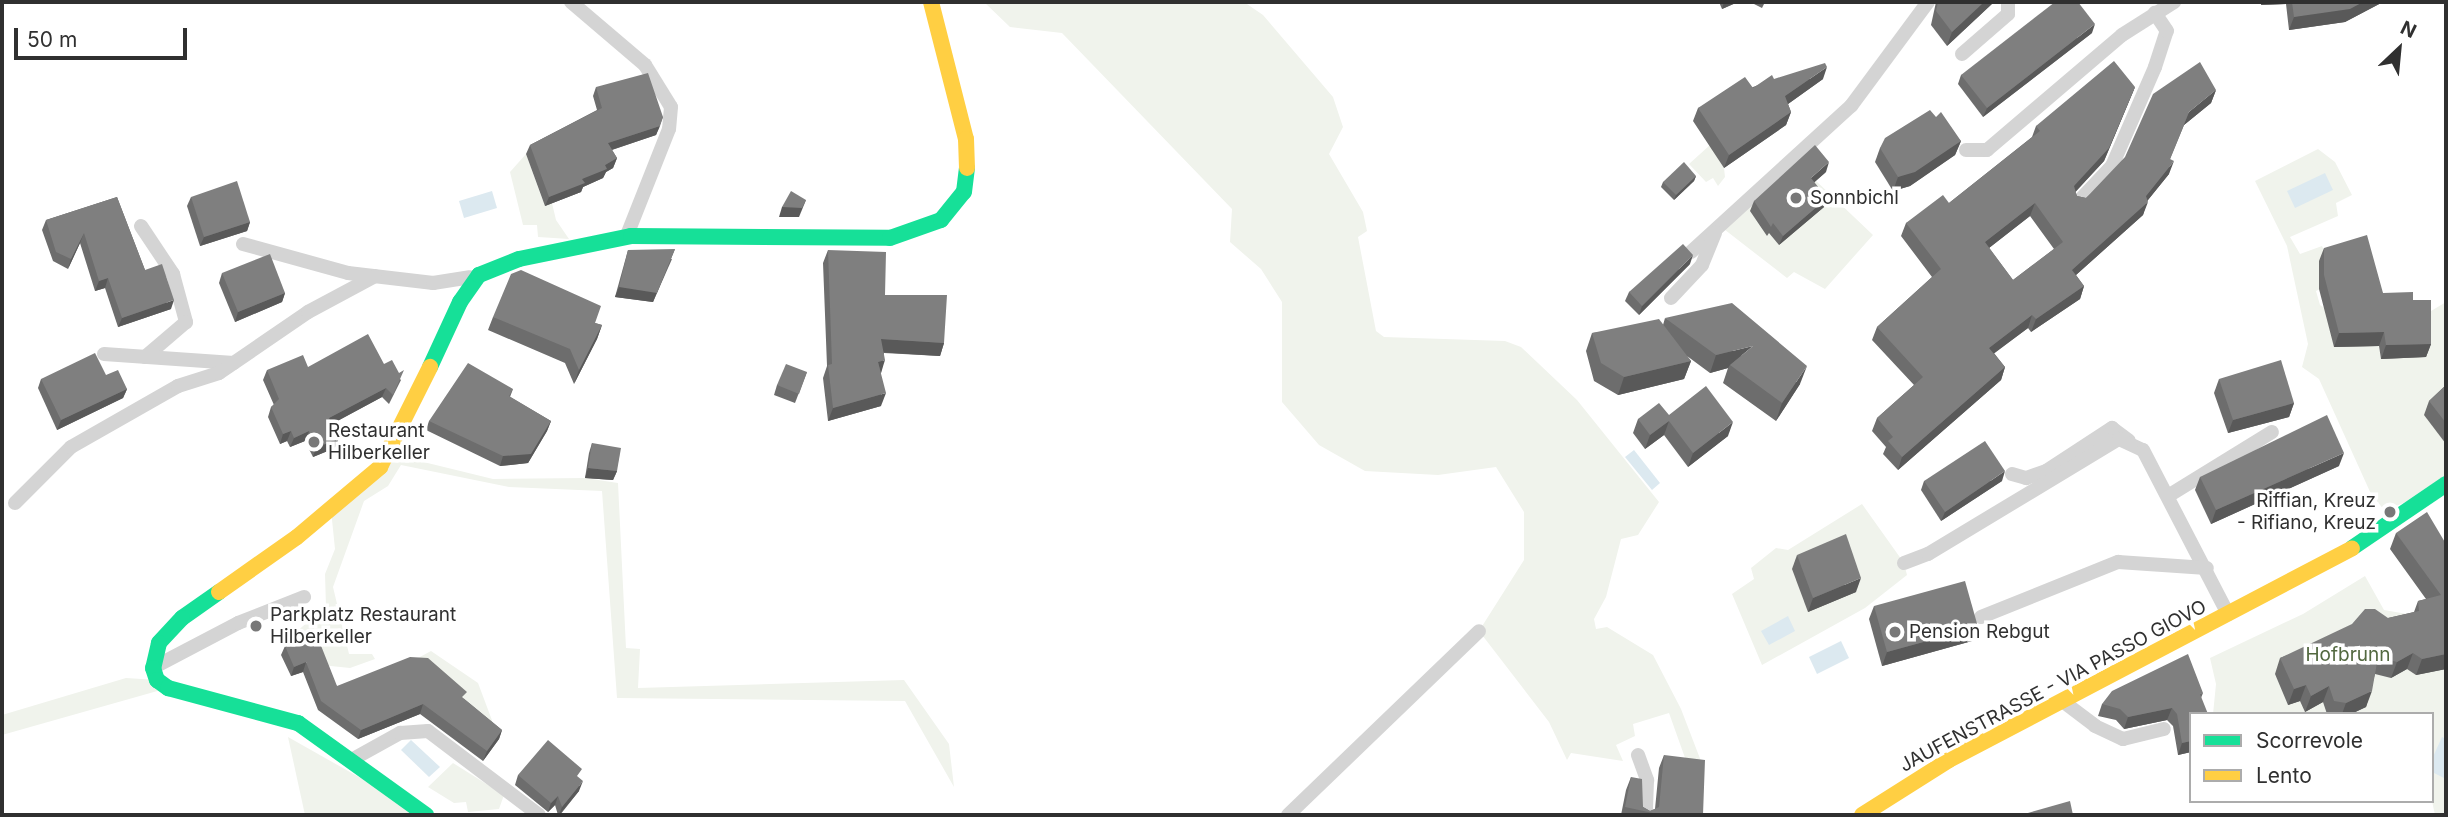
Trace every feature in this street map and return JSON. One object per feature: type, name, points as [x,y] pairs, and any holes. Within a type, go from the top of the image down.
[{"type":"street","points":[[426,815],[298,723],[276,714],[167,688],[157,680],[153,668],[159,643],[182,618],[297,537],[380,467],[405,425],[460,302],[479,275],[519,259],[626,237],[857,240],[890,238],[941,220],[964,192],[966,139],[931,2]]},
{"type":"street","name":"JAUFENSTRASSE - VIA PASSO GIOVO","points":[[1862,815],[1923,774],[2230,618],[2331,563],[2446,484]]},
{"type":"lane","points":[[571,2],[645,65],[671,107],[668,129],[626,237]]},
{"type":"lane","points":[[1691,252],[1850,106],[1928,2]]},
{"type":"lane","points":[[1962,54],[2008,14],[2008,2]]},
{"type":"lane","points":[[1966,150],[1987,150],[2122,35],[2174,2]]},
{"type":"lane","points":[[2078,202],[2112,166],[2155,67],[2167,31],[2155,13]]},
{"type":"lane","points":[[141,226],[173,274],[186,322],[145,357]]},
{"type":"lane","points":[[1671,298],[1702,265],[1715,230]]},
{"type":"lane","points":[[243,244],[376,276],[433,283],[479,275]]},
{"type":"lane","points":[[15,503],[71,447],[134,408],[234,363],[308,312],[376,276]]},
{"type":"lane","points":[[104,354],[234,363]]},
{"type":"lane","points":[[2012,474],[2026,478],[2046,471],[2112,428],[2133,445]]},
{"type":"lane","points":[[2168,496],[2272,432]]},
{"type":"lane","points":[[1904,563],[1928,554],[2119,439],[2133,445]]},
{"type":"lane","name":"JAUFENSTRASSE - VIA PASSO GIOVO","points":[[2133,445],[2143,450],[2207,568],[2230,618]]},
{"type":"lane","name":"JAUFENSTRASSE - VIA PASSO GIOVO","points":[[1981,617],[2119,562],[2207,568]]},
{"type":"lane","points":[[153,668],[238,624],[304,597]]},
{"type":"lane","points":[[1288,815],[1479,631]]},
{"type":"lane","points":[[2064,702],[2095,726],[2123,739],[2164,729]]},
{"type":"lane","points":[[352,760],[400,733],[428,731],[539,815]]},
{"type":"lane","points":[[1638,755],[1647,780],[1646,815]]},
{"type":"green space","points":[[984,2],[1244,2],[1263,15],[1333,97],[1343,127],[1329,154],[1363,212],[1367,231],[1358,237],[1376,331],[1384,337],[1505,341],[1521,347],[1577,400],[1659,502],[1638,535],[1621,539],[1606,597],[1594,619],[1596,629],[1607,627],[1653,655],[1681,709],[1704,769],[1689,769],[1669,713],[1633,724],[1635,736],[1616,745],[1623,761],[1571,753],[1567,760],[1549,722],[1479,631],[1524,560],[1524,512],[1496,467],[1438,475],[1365,471],[1319,445],[1282,402],[1282,302],[1261,269],[1230,242],[1232,209],[1062,33],[1010,27]]},
{"type":"green space","points":[[1710,145],[1724,168],[1725,177],[1718,186],[1713,178],[1706,182],[1689,164]]},
{"type":"green space","points":[[2318,149],[2335,162],[2352,195],[2336,203],[2338,216],[2290,237],[2300,254],[2322,246],[2328,258],[2322,288],[2316,291],[2320,305],[2379,346],[2381,358],[2426,314],[2446,302],[2446,484],[2385,511],[2371,494],[2319,379],[2302,367],[2308,344],[2287,246],[2255,181]]},
{"type":"green space","points":[[526,154],[543,201],[552,203],[556,220],[569,239],[538,237],[537,225],[523,225],[510,172]]},
{"type":"green space","points":[[1793,159],[1873,235],[1825,289],[1794,272],[1787,278],[1720,226]]},
{"type":"green space","points":[[399,456],[493,479],[585,478],[618,483],[626,648],[640,649],[638,688],[904,680],[949,744],[954,787],[905,701],[617,698],[602,491],[509,487],[401,465],[388,486],[364,501],[333,587],[349,654],[372,654],[375,659],[350,668],[321,665],[290,652],[285,641],[326,607],[325,574],[335,549],[331,510]]},
{"type":"green space","points":[[1862,504],[1904,563],[1907,575],[1865,608],[1762,665],[1732,594],[1754,579],[1751,568],[1776,548],[1788,550]]},
{"type":"green space","name":"Hofbrunn","points":[[2365,576],[2384,610],[2407,614],[2446,601],[2446,815],[2435,815],[2432,803],[2434,712],[2213,712],[2216,684],[2210,658],[2303,614]]},
{"type":"green space","points":[[431,651],[478,683],[499,739],[418,658]]},
{"type":"green space","points":[[126,678],[157,680],[168,688],[2,735],[2,715]]},
{"type":"green space","points":[[288,737],[426,815],[305,815]]},
{"type":"green space","points":[[453,763],[504,795],[499,809],[468,812],[466,802],[454,803],[428,787]]},
{"type":"shaded area","points":[[2325,173],[2333,190],[2295,208],[2287,191]]},
{"type":"shaded area","points":[[492,191],[497,208],[464,218],[459,201]]},
{"type":"shaded area","points":[[1634,450],[1660,483],[1652,490],[1625,457]]},
{"type":"shaded area","points":[[1788,616],[1795,631],[1769,645],[1761,631]]},
{"type":"shaded area","points":[[1841,641],[1849,658],[1817,674],[1809,657]]},
{"type":"shaded area","points":[[2442,737],[2446,739],[2446,779],[2434,773],[2434,755]]},
{"type":"shaded area","points":[[411,740],[440,767],[429,777],[401,750]]},
{"type":"building","points":[[1938,2],[1984,2],[1952,32],[1936,11]]},
{"type":"building","points":[[2055,2],[2078,2],[2095,24],[1987,108],[1961,75]]},
{"type":"building","points":[[2292,2],[2363,2],[2350,9],[2294,17]]},
{"type":"building","points":[[2114,61],[2135,87],[2109,148],[2074,186],[2077,196],[2086,198],[2125,157],[2153,94],[2200,62],[2216,90],[2189,112],[2170,159],[2174,161],[2146,196],[2148,202],[2072,270],[2084,286],[2036,319],[2032,315],[1989,348],[2005,367],[1902,457],[1888,441],[1893,437],[1877,418],[1923,377],[1877,327],[1941,269],[1906,223],[1943,195],[1949,203],[2040,131],[2036,126]],"holes":[[[2035,203],[2063,242],[2013,280],[1985,242]]]},
{"type":"building","points":[[1825,63],[1827,67],[1785,96],[1791,112],[1729,155],[1698,108],[1745,77],[1753,88],[1772,75],[1774,79]]},
{"type":"building","points":[[648,73],[663,117],[660,126],[608,143],[617,158],[605,165],[607,169],[582,179],[585,183],[549,197],[530,145],[602,108],[596,87]]},
{"type":"building","points":[[1930,110],[1936,117],[1941,112],[1961,141],[1915,172],[1898,177],[1880,148],[1885,138]]},
{"type":"building","points":[[1815,145],[1829,162],[1811,178],[1827,198],[1783,236],[1773,223],[1771,227],[1754,201]]},
{"type":"building","points":[[1684,162],[1696,176],[1676,195],[1663,182]]},
{"type":"building","points":[[237,181],[250,222],[204,237],[191,197]]},
{"type":"building","points":[[791,191],[806,200],[802,208],[782,207]]},
{"type":"building","points":[[117,197],[145,270],[162,264],[174,300],[122,318],[108,278],[99,281],[84,233],[71,259],[56,252],[46,220]]},
{"type":"building","points":[[2367,235],[2383,293],[2413,292],[2413,300],[2431,300],[2431,344],[2386,345],[2384,332],[2339,333],[2324,275],[2324,248]]},
{"type":"building","points":[[1683,244],[1693,255],[1642,306],[1629,292]]},
{"type":"building","points":[[675,249],[657,293],[619,287],[628,250]]},
{"type":"building","points":[[828,250],[886,252],[885,295],[947,295],[944,343],[881,339],[885,360],[878,362],[886,393],[833,408],[828,365],[832,364]]},
{"type":"building","points":[[270,254],[285,293],[238,312],[222,273]]},
{"type":"building","points":[[521,270],[601,306],[595,323],[602,325],[579,370],[570,349],[493,317],[511,274]]},
{"type":"building","points":[[1732,303],[1807,366],[1782,403],[1730,365],[1753,346],[1716,355],[1665,318]]},
{"type":"building","points":[[1659,319],[1691,361],[1624,377],[1601,363],[1592,333]]},
{"type":"building","points":[[368,334],[384,364],[392,360],[399,373],[404,370],[393,395],[386,388],[329,418],[339,438],[316,448],[309,431],[294,438],[291,431],[283,434],[271,407],[279,399],[267,370],[303,355],[308,367]]},
{"type":"building","points":[[95,353],[106,375],[118,370],[127,389],[61,420],[41,379]]},
{"type":"building","points":[[2281,360],[2294,403],[2233,420],[2219,379]]},
{"type":"building","points":[[468,363],[513,389],[509,396],[551,421],[531,454],[503,456],[429,421]]},
{"type":"building","points":[[786,364],[807,372],[799,394],[777,385]]},
{"type":"building","points":[[2446,385],[2446,423],[2429,401]]},
{"type":"building","points":[[1706,386],[1733,422],[1693,453],[1669,421],[1650,435],[1638,419],[1659,403],[1669,415]]},
{"type":"building","points":[[2327,415],[2344,453],[2216,510],[2200,477]]},
{"type":"building","points":[[1985,441],[2005,471],[1945,512],[1924,481]]},
{"type":"building","points":[[592,443],[621,448],[617,471],[588,468]]},
{"type":"building","points":[[2427,512],[2446,544],[2446,654],[2422,659],[2413,653],[2397,662],[2378,657],[2372,691],[2346,703],[2334,701],[2329,686],[2311,696],[2306,685],[2294,689],[2280,658],[2352,624],[2365,609],[2375,609],[2388,618],[2419,611],[2418,601],[2441,595],[2396,533]]},
{"type":"building","points":[[1846,534],[1861,578],[1813,598],[1797,555]]},
{"type":"building","points":[[1965,581],[1978,627],[1887,652],[1874,606]]},
{"type":"building","points":[[316,633],[337,686],[410,657],[428,658],[467,692],[462,697],[502,730],[487,751],[423,704],[361,730],[321,701],[306,662],[294,667],[285,646]]},
{"type":"building","points":[[2188,654],[2207,712],[2189,712],[2189,741],[2182,743],[2177,714],[2172,708],[2128,717],[2120,709],[2102,704],[2112,691]]},
{"type":"building","points":[[548,740],[582,769],[577,776],[583,781],[562,807],[558,796],[551,803],[518,775]]},
{"type":"building","points":[[1664,755],[1705,760],[1703,815],[1662,815],[1625,807],[1631,777],[1642,779],[1643,807],[1650,811],[1659,807]]},
{"type":"building","points":[[2070,801],[2073,815],[2021,815]]},
{"type":"traffic: fast","points":[[430,367],[460,302],[479,275],[519,259],[631,236],[890,238],[941,220],[964,192],[967,168]]},
{"type":"traffic: fast","points":[[2352,548],[2446,484]]},
{"type":"traffic: fast","points":[[219,592],[182,618],[159,643],[153,668],[157,680],[168,688],[298,723],[426,815]]},
{"type":"traffic: slow","points":[[931,2],[966,139],[967,168]]},
{"type":"traffic: slow","points":[[219,592],[297,537],[380,467],[430,367]]},
{"type":"traffic: slow","points":[[1862,815],[1949,760],[2352,548]]},
{"type":"place","name":"Sonnbichl","points":[[1796,198]]},
{"type":"place","name":"Restaurant Hilberkeller","points":[[314,442]]},
{"type":"place","name":"Riffian, Kreuz - Rifiano, Kreuz","points":[[2390,512]]},
{"type":"place","name":"Parkplatz Restaurant Hilberkeller","points":[[256,626]]},
{"type":"place","name":"Pension Rebgut","points":[[1895,632]]}]
